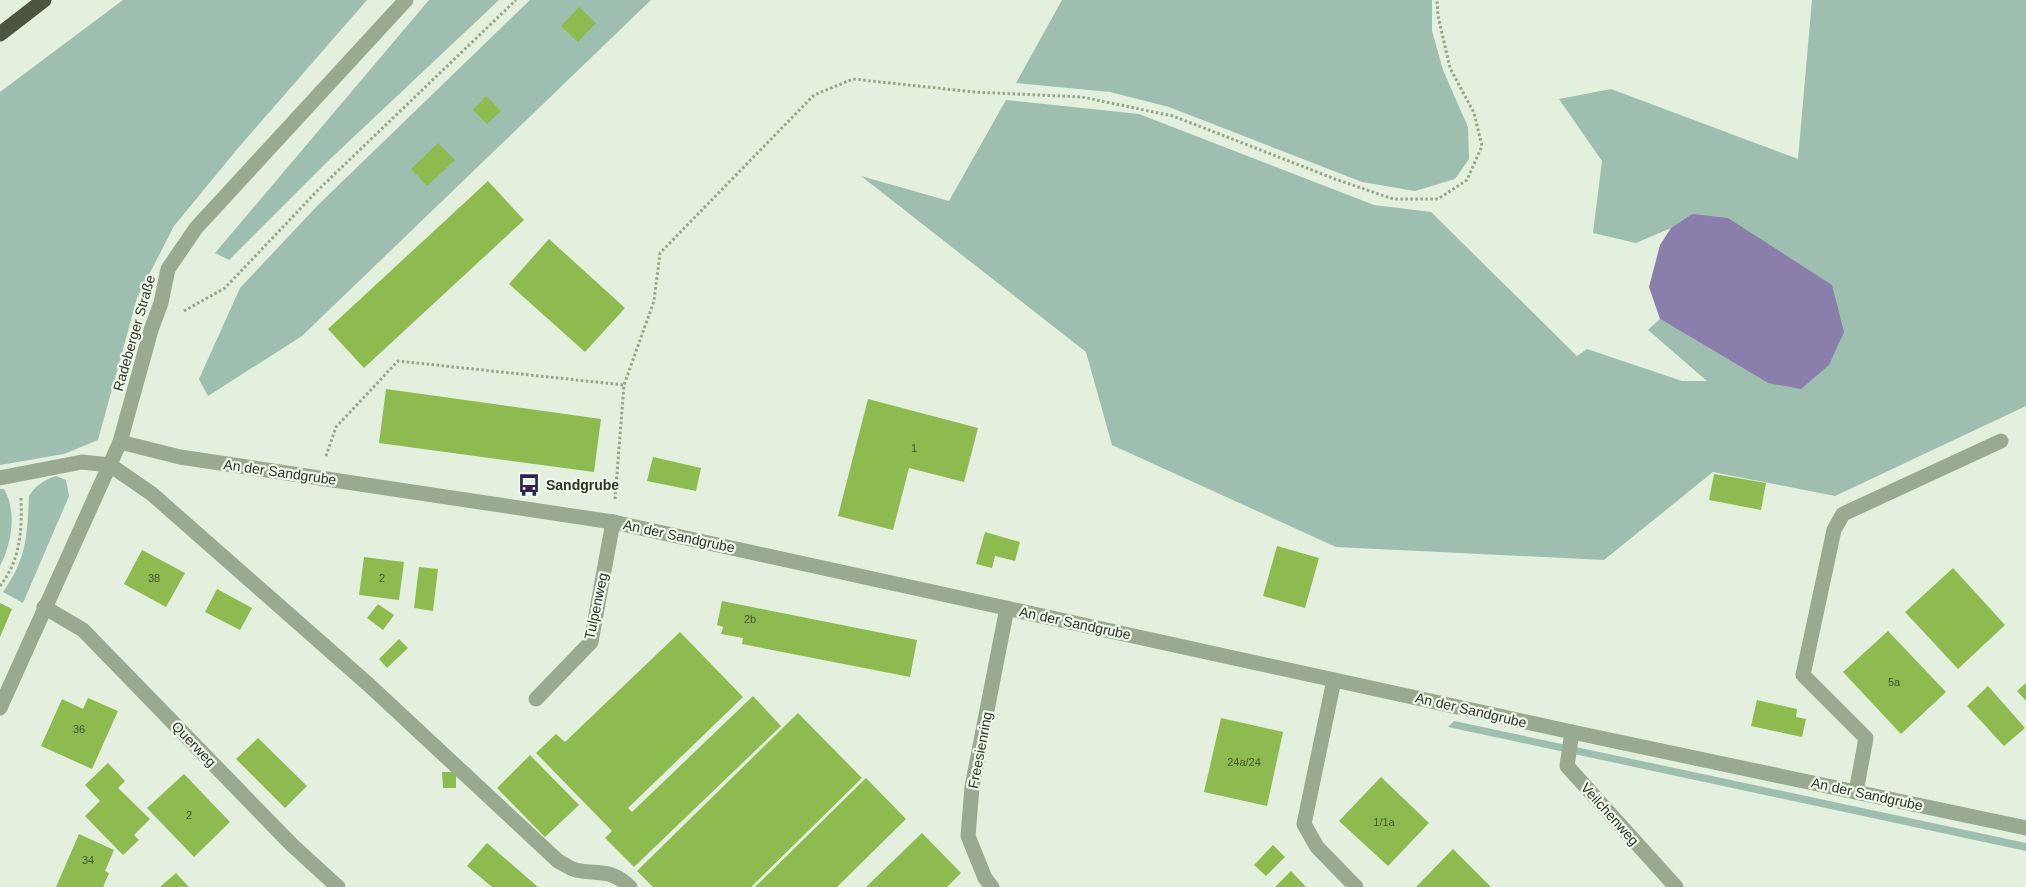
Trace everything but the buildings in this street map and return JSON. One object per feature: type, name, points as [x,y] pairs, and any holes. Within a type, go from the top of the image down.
[{"type":"highway","points":[[0,34],[44,0]]},
{"type":"street","name":"Radeberger Straße","points":[[0,708],[120,442],[151,330],[161,302],[168,269],[196,228],[406,0]]},
{"type":"street","points":[[1856,792],[1866,738],[1803,675],[1834,530],[1843,514],[2001,440]]},
{"type":"street","name":"An der Sandgrube","points":[[120,442],[180,457],[612,522],[1572,732],[2026,828]]},
{"type":"street","points":[[0,478],[82,462],[110,465],[152,494],[369,684],[558,861],[574,870],[608,873],[622,878],[630,887]]},
{"type":"street","name":"Tulpenweg","points":[[536,699],[591,642],[612,522]]},
{"type":"street","name":"Querweg","points":[[44,607],[83,630],[292,845],[338,887]]},
{"type":"street","name":"Freesienring","points":[[992,887],[985,878],[968,836],[972,787],[1007,608]]},
{"type":"street","points":[[1334,680],[1304,824],[1317,847],[1356,887]]},
{"type":"street","name":"Veilchenweg","points":[[1572,732],[1567,766],[1676,887]]},
{"type":"path","points":[[151,330],[225,288],[319,189],[516,0]]},
{"type":"path","points":[[612,522],[624,385],[654,301],[660,253],[814,96],[853,79],[974,92],[1082,97],[1173,116],[1335,179],[1393,199],[1438,199],[1467,180],[1482,146],[1474,113],[1450,68],[1438,16],[1438,0]]},
{"type":"path","points":[[319,478],[336,427],[398,361],[624,385]]},
{"type":"path","points":[[0,586],[9,574],[18,553],[21,534],[21,474]]},
{"type":"green space","points":[[123,0],[367,0],[239,147],[174,226],[137,298],[98,440],[64,454],[0,465],[0,92]]},
{"type":"green space","points":[[429,0],[499,0],[326,163],[229,260],[215,253]]},
{"type":"green space","points":[[530,0],[651,0],[302,336],[208,396],[199,379],[240,288],[318,205]]},
{"type":"green space","points":[[1062,0],[1432,0],[1432,31],[1443,70],[1468,127],[1469,159],[1455,179],[1415,191],[1362,182],[1169,107],[1110,92],[1016,83]]},
{"type":"green space","points":[[1812,0],[2026,0],[2026,406],[1835,496],[1713,472],[1604,560],[1336,547],[1112,445],[1086,352],[861,176],[949,201],[1006,100],[1139,114],[1374,205],[1431,212],[1577,356],[1587,349],[1682,381],[1707,381],[1648,330],[1660,319],[1768,383],[1692,214],[1671,228],[1636,243],[1593,233],[1602,161],[1559,99],[1611,89],[1798,159]]},
{"type":"green space","points":[[56,476],[66,480],[69,496],[23,603],[3,592],[17,568],[24,546],[29,496],[41,483]]},
{"type":"green space","points":[[0,489],[4,489],[8,498],[12,517],[8,547],[0,566]]},
{"type":"green space","points":[[1454,721],[2026,843],[2026,851],[1448,727]]},
{"type":"shaded area","points":[[1692,214],[1728,218],[1832,285],[1844,332],[1829,365],[1801,389],[1768,383],[1660,319],[1649,287],[1660,245],[1671,228]]},
{"type":"place","name":"Sandgrube","points":[[529,485]]}]
